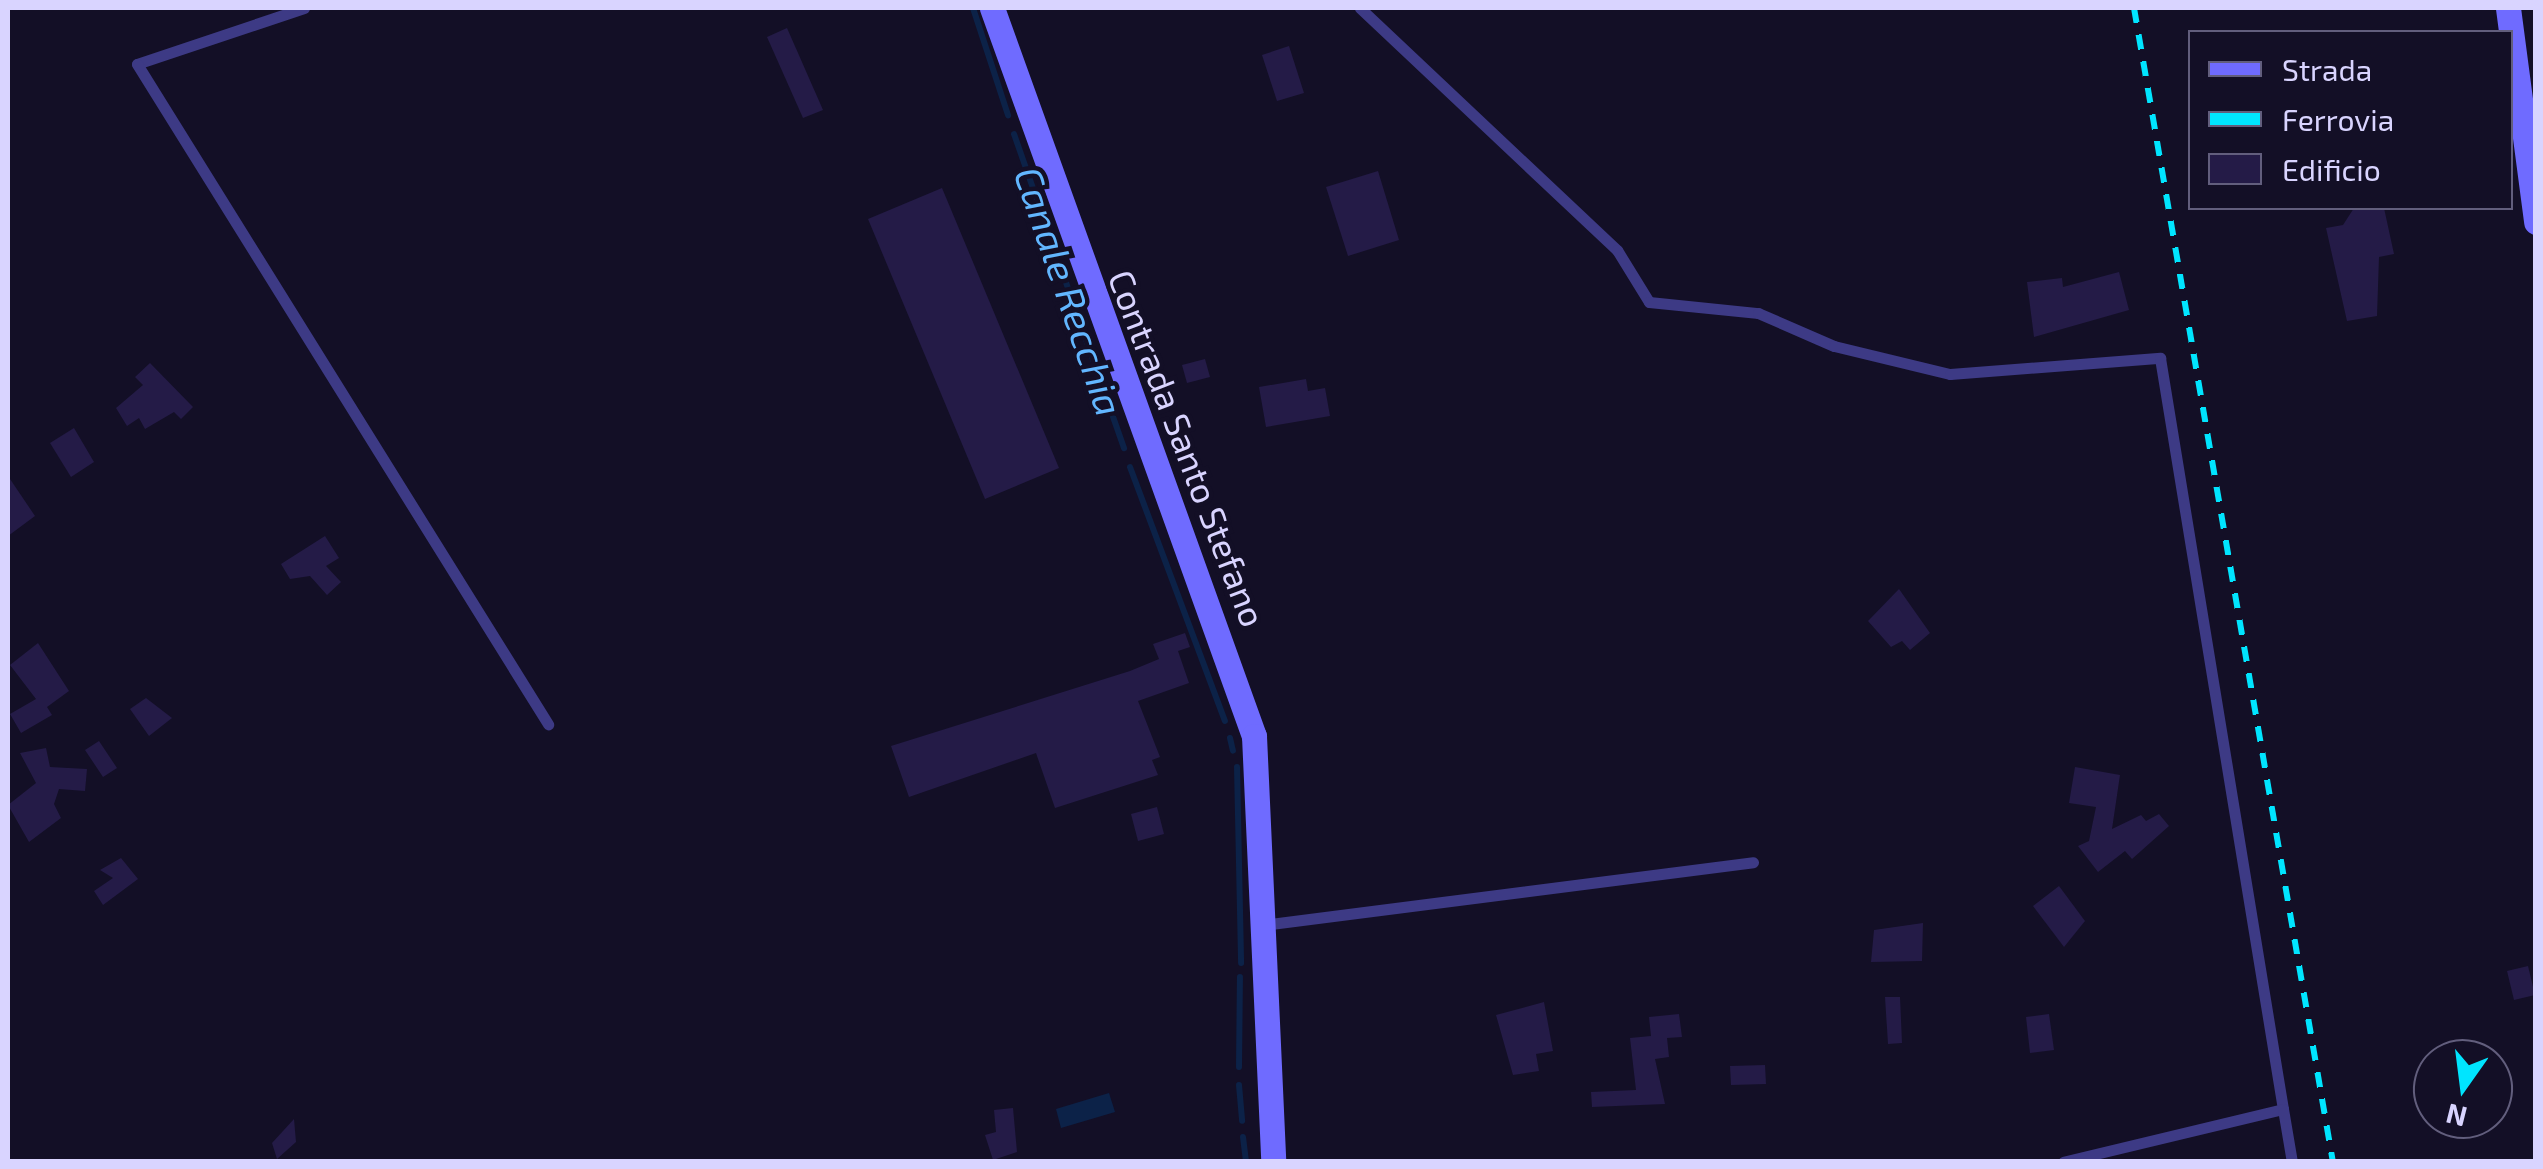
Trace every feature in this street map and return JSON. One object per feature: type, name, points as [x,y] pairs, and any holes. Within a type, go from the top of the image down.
[{"type":"street","name":"Contrada Santo Stefano","points":[[992,8],[1254,736],[1273,1162]]},
{"type":"street","points":[[2513,46],[2536,222]]},
{"type":"lane","points":[[304,8],[138,64],[548,724]]},
{"type":"lane","points":[[1360,8],[1617,250],[1649,302],[1758,312],[1834,346],[1950,374],[2160,358],[2292,1162]]},
{"type":"lane","points":[[1263,925],[1753,862]]},
{"type":"lane","points":[[2063,1162],[2283,1110]]},
{"type":"water","points":[[1109,1093],[1115,1112],[1061,1128],[1056,1109]]},
{"type":"building","points":[[787,28],[823,110],[803,118],[767,37]]},
{"type":"building","points":[[1289,46],[1304,93],[1277,101],[1262,55]]},
{"type":"building","points":[[1378,171],[1399,240],[1348,256],[1326,187]]},
{"type":"building","points":[[942,188],[1059,468],[985,499],[868,219]]},
{"type":"building","points":[[2353,210],[2384,210],[2394,254],[2379,257],[2377,316],[2347,321],[2326,228],[2343,225]]},
{"type":"building","points":[[2119,272],[2129,310],[2034,337],[2027,282],[2062,278],[2063,287]]},
{"type":"building","points":[[1205,359],[1210,377],[1187,383],[1182,365]]},
{"type":"building","points":[[150,363],[193,407],[181,419],[174,412],[145,429],[139,418],[127,426],[116,408],[143,385],[135,377]]},
{"type":"building","points":[[1306,379],[1308,391],[1325,388],[1330,416],[1266,427],[1259,387]]},
{"type":"building","points":[[74,428],[94,462],[71,477],[50,443]]},
{"type":"building","points":[[8,476],[35,516],[8,536]]},
{"type":"building","points":[[325,536],[339,558],[326,566],[341,582],[327,595],[310,576],[290,579],[281,564]]},
{"type":"building","points":[[1899,589],[1930,633],[1910,650],[1902,641],[1891,647],[1868,621]]},
{"type":"building","points":[[1185,633],[1190,647],[1178,651],[1189,683],[1138,701],[1160,757],[1152,760],[1158,775],[1055,808],[1036,753],[909,797],[891,746],[1130,671],[1159,659],[1153,644]]},
{"type":"building","points":[[38,643],[69,691],[47,707],[52,715],[21,733],[10,714],[36,699],[10,665]]},
{"type":"building","points":[[146,698],[172,718],[149,736],[130,709]]},
{"type":"building","points":[[99,741],[117,768],[103,777],[85,750]]},
{"type":"building","points":[[46,748],[50,767],[87,769],[85,791],[59,789],[54,804],[61,818],[29,842],[8,805],[36,783],[20,753]]},
{"type":"building","points":[[2075,767],[2120,775],[2112,829],[2141,815],[2146,821],[2159,814],[2169,826],[2132,859],[2125,851],[2098,872],[2078,846],[2089,841],[2096,807],[2069,803]]},
{"type":"building","points":[[1157,807],[1164,834],[1138,841],[1131,814]]},
{"type":"building","points":[[121,858],[138,879],[103,905],[94,891],[113,878],[100,870]]},
{"type":"building","points":[[2059,886],[2085,921],[2064,947],[2033,906]]},
{"type":"building","points":[[1923,923],[1922,961],[1871,962],[1874,930]]},
{"type":"building","points":[[2528,966],[2535,995],[2514,1000],[2507,971]]},
{"type":"building","points":[[1885,997],[1900,997],[1902,1043],[1888,1044]]},
{"type":"building","points":[[1544,1002],[1553,1051],[1536,1054],[1539,1071],[1513,1075],[1496,1015]]},
{"type":"building","points":[[1679,1014],[1682,1037],[1667,1038],[1669,1057],[1655,1059],[1665,1104],[1592,1107],[1591,1092],[1636,1090],[1630,1038],[1651,1036],[1649,1017]]},
{"type":"building","points":[[2049,1014],[2054,1050],[2030,1053],[2026,1017]]},
{"type":"building","points":[[1765,1065],[1766,1084],[1731,1085],[1730,1066]]},
{"type":"building","points":[[1013,1108],[1017,1152],[993,1160],[985,1135],[996,1132],[994,1110]]},
{"type":"building","points":[[294,1119],[296,1142],[277,1159],[272,1143]]},
{"type":"waterway","name":"Canale Recchia","points":[[973,8],[1008,115]]},
{"type":"waterway","name":"Canale Recchia","points":[[1014,134],[1124,448]]},
{"type":"waterway","name":"Canale Recchia","points":[[1130,467],[1225,721]]},
{"type":"waterway","name":"Canale Recchia","points":[[1230,738],[1233,751]]},
{"type":"waterway","name":"Canale Recchia","points":[[1237,767],[1241,963]]},
{"type":"waterway","name":"Canale Recchia","points":[[1239,1067],[1240,977]]},
{"type":"waterway","name":"Canale Recchia","points":[[1239,1085],[1242,1121]]},
{"type":"waterway","name":"Canale Recchia","points":[[1243,1137],[1246,1162]]},
{"type":"railway","points":[[2134,8],[2333,1162]]}]
